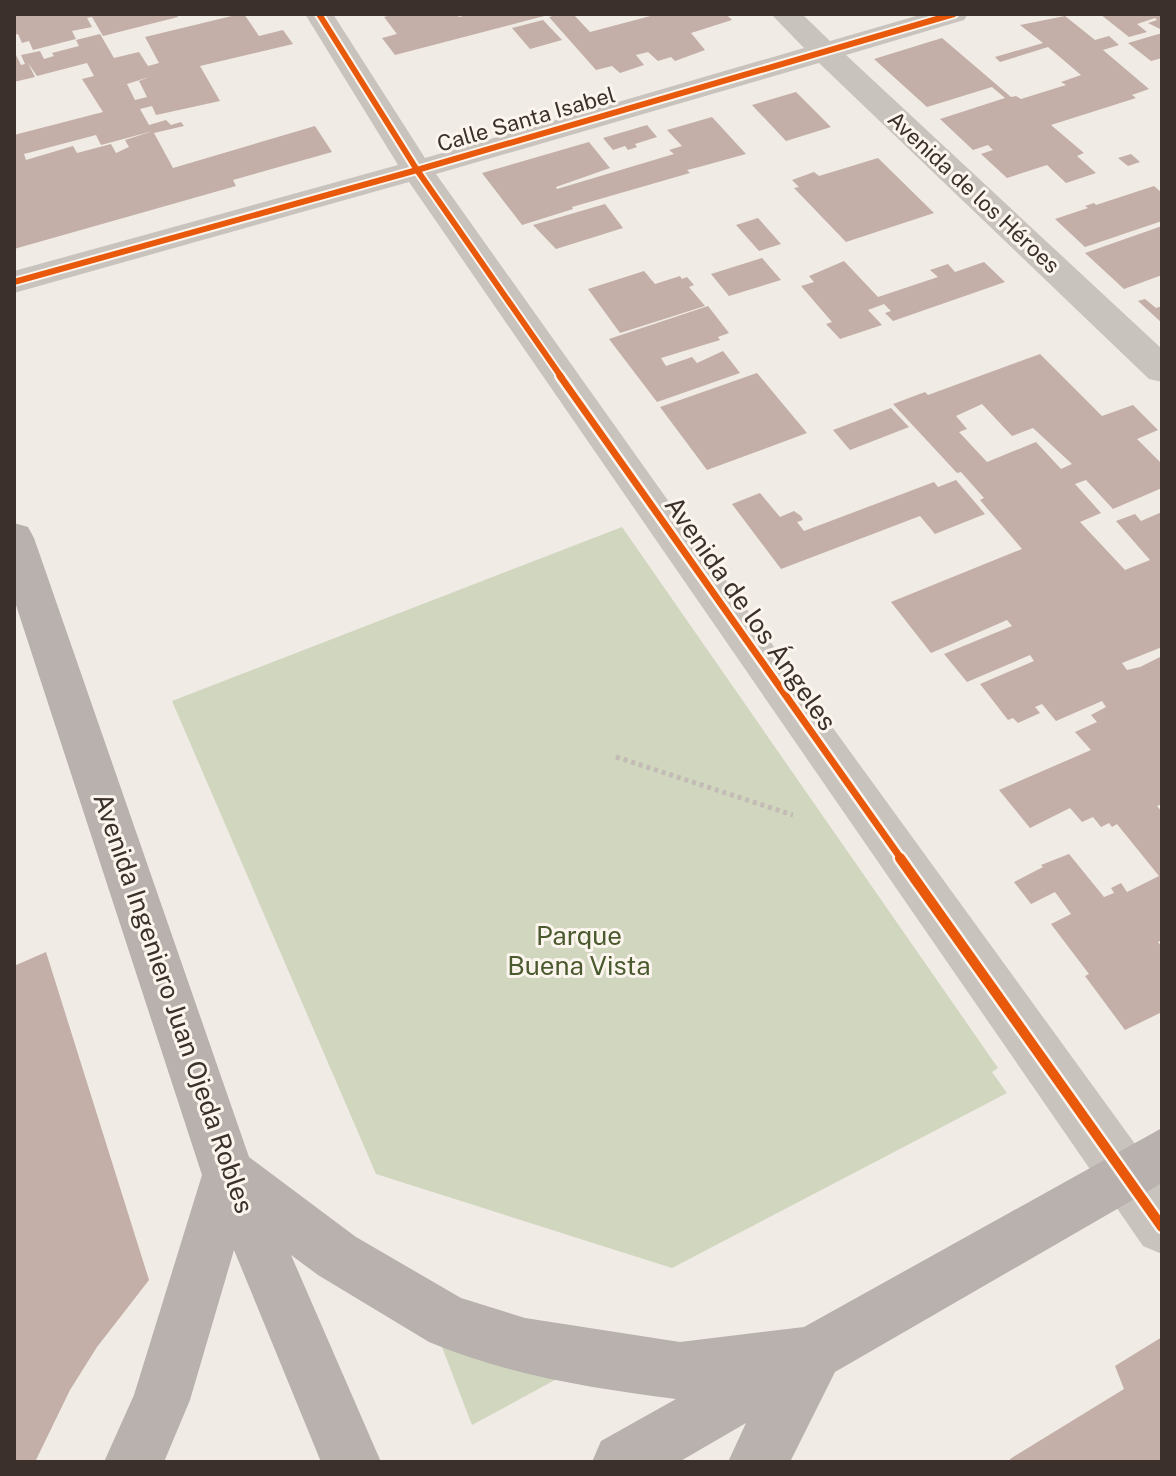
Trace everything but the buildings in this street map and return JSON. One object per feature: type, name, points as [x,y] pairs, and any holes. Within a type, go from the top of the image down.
[{"type":"main road","name":"Avenida Ingeniero Juan Ojeda Robles","points":[[14,538],[229,1175],[351,1462]]},
{"type":"main road","points":[[622,1462],[1143,1164]]},
{"type":"main road","points":[[134,1462],[161,1400],[229,1175],[337,1256],[449,1322],[525,1346],[680,1371],[814,1354]]},
{"type":"main road","points":[[758,1462],[814,1354]]},
{"type":"street","name":"Avenida de los Ángeles","points":[[319,14],[417,170],[665,526],[1143,1164],[1162,1227]]},
{"type":"street","name":"Avenida de los Héroes","points":[[785,14],[1162,370]]},
{"type":"street","name":"Calle Santa Isabel","points":[[14,282],[417,170],[954,14]]},
{"type":"path","points":[[616,757],[793,815]]},
{"type":"green space","name":"Parque Buena Vista","points":[[622,527],[998,1068],[992,1072],[1007,1093],[672,1268],[376,1174],[172,701]]},
{"type":"green space","points":[[440,1342],[566,1374],[472,1425]]},
{"type":"cycle path","points":[[319,14],[417,170],[1162,1227]]},
{"type":"cycle path","points":[[14,282],[417,170],[954,14]]}]
